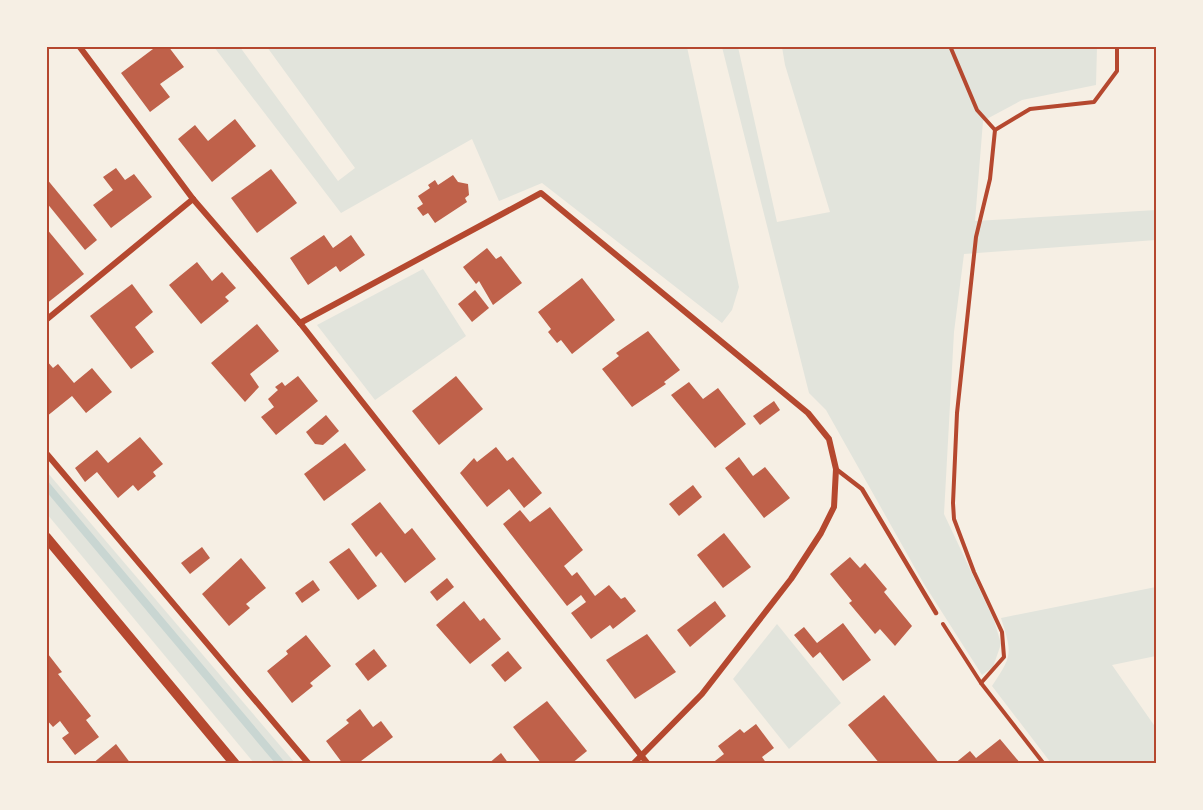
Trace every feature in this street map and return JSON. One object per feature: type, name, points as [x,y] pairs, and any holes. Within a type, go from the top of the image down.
[{"type":"street","points":[[79,46],[194,199],[300,323],[648,764]]},
{"type":"street","points":[[300,323],[541,193],[808,413],[829,439],[836,469],[834,507],[821,533],[791,579],[702,694],[633,764]]},
{"type":"street","points":[[46,320],[194,199]]},
{"type":"street","points":[[46,453],[309,764]]},
{"type":"street","points":[[46,537],[235,764]]},
{"type":"lane","points":[[836,469],[862,489],[936,613]]},
{"type":"path","points":[[950,46],[977,110],[995,130],[990,178],[976,237],[957,413],[953,503],[954,519],[974,572],[995,613],[1004,644],[1004,657],[981,683]]},
{"type":"path","points":[[995,130],[1030,109],[1094,102],[1117,71],[1117,46]]},
{"type":"path","points":[[936,613],[981,683],[1044,764]]},
{"type":"shaded area","points":[[214,47],[240,47],[338,181],[355,168],[267,47],[687,47],[739,287],[732,310],[722,323],[542,183],[499,201],[472,139],[341,213]]},
{"type":"shaded area","points":[[722,47],[738,47],[777,222],[830,212],[785,65],[782,47],[1097,47],[1096,85],[1022,100],[983,121],[975,221],[1156,210],[1156,240],[964,254],[954,332],[944,514],[994,620],[1001,644],[993,667],[982,675],[924,584],[826,410],[809,393]]},
{"type":"shaded area","points":[[423,269],[466,336],[375,400],[317,325]]},
{"type":"shaded area","points":[[47,472],[295,763],[254,763],[47,514]]},
{"type":"shaded area","points":[[1156,587],[1156,656],[1112,665],[1156,728],[1156,763],[1051,763],[992,686],[1004,667],[1009,647],[1001,618]]},
{"type":"shaded area","points":[[777,624],[841,703],[789,749],[733,679]]},
{"type":"building","points":[[157,46],[168,46],[184,67],[160,84],[170,97],[150,112],[121,73]]},
{"type":"building","points":[[235,119],[256,146],[212,182],[178,139],[195,125],[208,141]]},
{"type":"building","points":[[116,168],[125,180],[134,174],[152,197],[111,228],[93,205],[113,190],[103,177]]},
{"type":"building","points":[[271,169],[297,203],[257,233],[231,198]]},
{"type":"building","points":[[453,175],[458,182],[468,184],[469,195],[465,198],[467,202],[435,223],[428,213],[423,216],[417,208],[423,204],[418,196],[430,188],[428,185],[435,180],[438,185]]},
{"type":"building","points":[[46,178],[97,240],[85,250],[46,202]]},
{"type":"building","points":[[46,228],[84,274],[46,304]]},
{"type":"building","points":[[324,235],[333,248],[351,235],[365,255],[340,272],[336,266],[308,285],[290,258]]},
{"type":"building","points":[[487,248],[496,259],[501,256],[522,283],[493,305],[479,281],[476,284],[463,267]]},
{"type":"building","points":[[197,262],[212,281],[222,272],[236,288],[225,297],[229,301],[201,324],[169,285]]},
{"type":"building","points":[[582,278],[615,320],[572,354],[561,340],[557,343],[548,332],[551,329],[538,312]]},
{"type":"building","points":[[132,284],[153,312],[135,327],[154,352],[131,369],[90,316]]},
{"type":"building","points":[[475,290],[489,308],[472,322],[458,304]]},
{"type":"building","points":[[257,324],[279,351],[250,374],[259,387],[245,402],[211,363]]},
{"type":"building","points":[[648,331],[680,370],[664,382],[666,384],[632,407],[602,369],[619,356],[616,353]]},
{"type":"building","points":[[46,360],[53,368],[58,364],[74,383],[92,368],[112,392],[86,413],[72,396],[46,417]]},
{"type":"building","points":[[298,376],[318,401],[276,435],[261,417],[274,407],[268,399],[278,390],[275,387],[282,382],[285,386]]},
{"type":"building","points":[[456,376],[483,409],[439,445],[412,411]]},
{"type":"building","points":[[689,382],[703,399],[718,388],[746,424],[715,448],[671,395]]},
{"type":"building","points":[[774,401],[780,410],[760,425],[753,416]]},
{"type":"building","points":[[326,415],[339,431],[323,445],[315,444],[306,432]]},
{"type":"building","points":[[140,437],[163,464],[153,472],[156,476],[138,491],[133,485],[118,498],[97,472],[85,482],[75,468],[97,450],[108,463]]},
{"type":"building","points":[[345,443],[366,470],[324,501],[304,474]]},
{"type":"building","points":[[496,447],[507,461],[513,457],[542,493],[524,508],[509,489],[487,507],[460,473],[474,458],[477,462]]},
{"type":"building","points":[[739,457],[753,476],[765,467],[790,498],[764,518],[725,468]]},
{"type":"building","points":[[693,485],[702,497],[679,516],[669,504]]},
{"type":"building","points":[[380,502],[405,534],[412,528],[436,559],[405,583],[381,552],[376,557],[351,524]]},
{"type":"building","points":[[550,507],[583,550],[564,566],[572,576],[577,572],[595,596],[609,585],[621,599],[625,597],[636,611],[613,629],[610,625],[591,639],[571,613],[586,602],[581,595],[567,606],[503,524],[520,510],[530,522]]},
{"type":"building","points":[[724,533],[751,567],[723,588],[697,555]]},
{"type":"building","points":[[202,547],[210,558],[190,574],[181,563]]},
{"type":"building","points":[[349,548],[377,586],[358,600],[329,562]]},
{"type":"building","points":[[850,557],[860,568],[865,563],[887,589],[884,592],[912,626],[895,646],[880,629],[875,634],[849,603],[852,601],[830,574]]},
{"type":"building","points":[[241,558],[266,588],[246,604],[250,608],[229,626],[202,594]]},
{"type":"building","points":[[447,578],[454,587],[437,601],[430,592]]},
{"type":"building","points":[[313,580],[320,590],[302,603],[295,593]]},
{"type":"building","points":[[464,601],[480,621],[484,618],[501,639],[470,664],[436,625]]},
{"type":"building","points":[[715,601],[726,616],[690,647],[677,630]]},
{"type":"building","points":[[843,623],[871,660],[843,681],[820,652],[813,658],[794,635],[804,627],[817,643]]},
{"type":"building","points":[[647,634],[676,672],[635,699],[606,660]]},
{"type":"building","points":[[306,635],[331,666],[310,683],[313,686],[292,703],[267,671],[288,654],[286,651]]},
{"type":"building","points":[[374,649],[387,666],[368,681],[355,664]]},
{"type":"building","points":[[508,651],[522,668],[505,682],[491,665]]},
{"type":"building","points":[[48,654],[62,672],[58,674],[91,716],[86,720],[99,737],[75,755],[62,738],[69,733],[60,721],[53,727],[46,719]]},
{"type":"building","points":[[884,695],[940,764],[880,764],[848,725]]},
{"type":"building","points":[[547,701],[587,751],[571,764],[542,764],[513,727]]},
{"type":"building","points":[[360,709],[373,727],[381,721],[393,737],[357,764],[343,764],[326,741],[349,723],[346,720]]},
{"type":"building","points":[[756,724],[774,748],[762,757],[767,764],[711,764],[724,754],[718,746],[740,729],[744,733]]},
{"type":"building","points":[[1000,739],[1021,764],[954,764],[970,751],[976,758]]},
{"type":"building","points":[[116,744],[131,764],[92,764]]},
{"type":"building","points":[[501,753],[509,764],[488,764]]},
{"type":"waterway","points":[[46,485],[281,764]]}]
